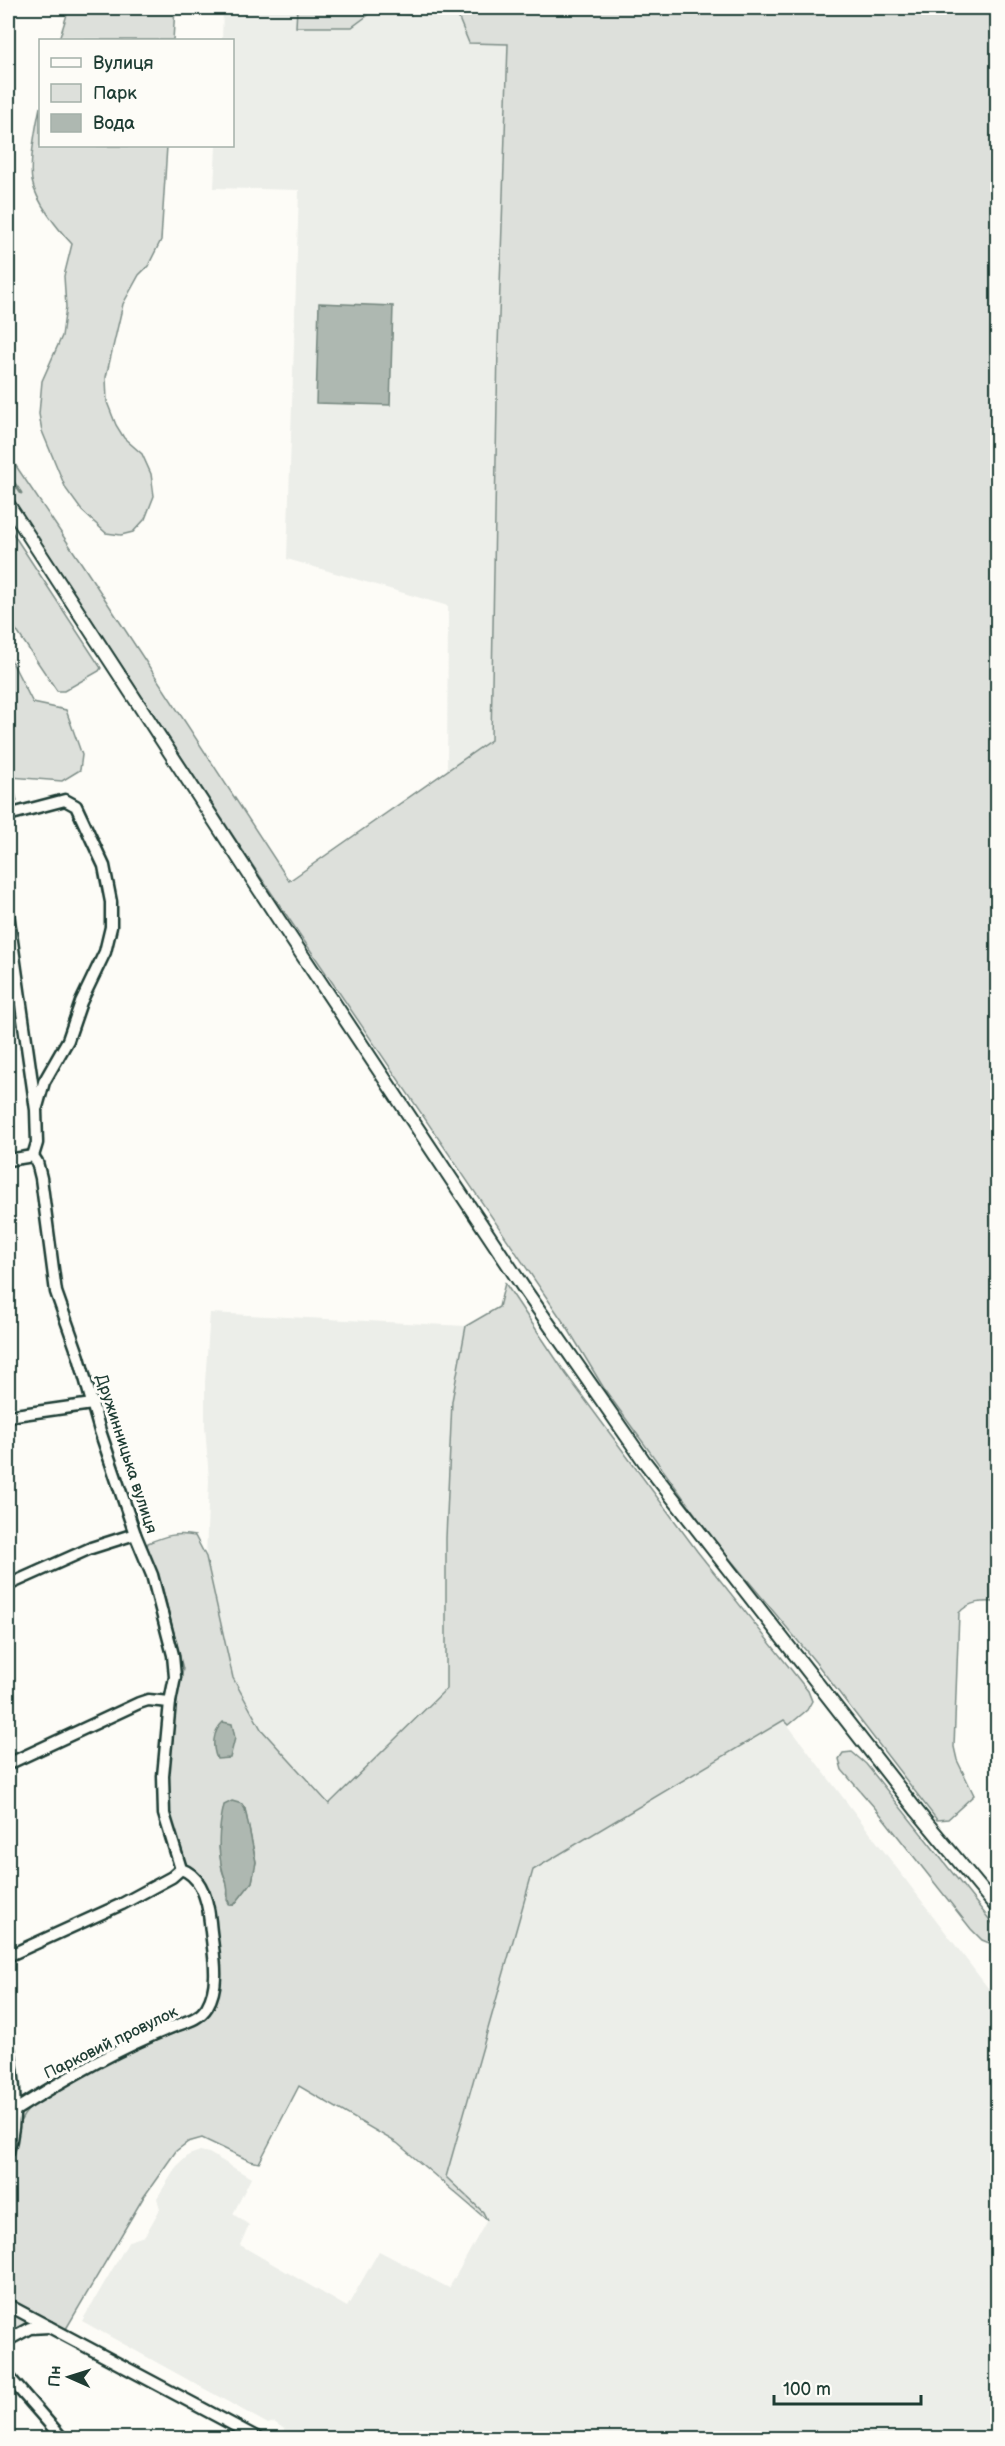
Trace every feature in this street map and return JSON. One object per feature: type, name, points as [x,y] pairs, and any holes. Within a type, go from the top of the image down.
[{"type":"main road","points":[[8,504],[279,920],[523,1287],[644,1461],[917,1811],[998,1909]]},
{"type":"street","points":[[8,815],[65,800],[76,806],[104,866],[111,902],[111,927],[105,952],[81,1002],[68,1040],[44,1082],[36,1110]]},
{"type":"street","name":"Дружинницька вулиця","points":[[8,913],[36,1110],[37,1143],[33,1156],[41,1178],[56,1293],[135,1534],[152,1575],[173,1655],[175,1677],[170,1702],[164,1776],[164,1814],[181,1869],[194,1875],[207,1902],[215,1967],[212,1995]]},
{"type":"street","points":[[8,1160],[33,1156]]},
{"type":"street","points":[[8,1416],[92,1404]]},
{"type":"street","points":[[8,1586],[91,1548],[135,1534]]},
{"type":"street","points":[[8,1764],[139,1703],[154,1700],[170,1702]]},
{"type":"street","points":[[8,1956],[122,1904],[172,1878],[181,1869]]},
{"type":"street","name":"Парковий провулок","points":[[14,2111],[52,2086],[96,2063],[171,2027],[197,2018],[206,2008],[212,1995]]},
{"type":"street","points":[[8,2045],[14,2111],[8,2152]]},
{"type":"street","points":[[8,2305],[258,2439]]},
{"type":"street","points":[[8,2340],[30,2328],[50,2327]]},
{"type":"street","points":[[8,2376],[62,2439]]},
{"type":"shaded area","points":[[223,8],[297,8],[297,27],[352,27],[371,13],[410,15],[411,8],[455,9],[508,44],[498,346],[492,740],[447,771],[448,606],[287,559],[299,190],[214,188],[216,147],[234,147],[234,39],[222,39]]},
{"type":"shaded area","points":[[210,1313],[466,1326],[452,1401],[446,1538],[446,1689],[329,1804],[261,1729],[233,1678],[206,1557],[209,1480],[205,1382]]},
{"type":"shaded area","points":[[784,1720],[988,1988],[997,1981],[997,2438],[294,2438],[284,2433],[285,2429],[274,2422],[268,2424],[82,2321],[129,2241],[144,2236],[147,2232],[160,2209],[157,2198],[177,2166],[189,2155],[200,2151],[209,2153],[251,2178],[233,2214],[249,2225],[240,2245],[347,2307],[379,2251],[449,2288],[487,2220],[483,2212],[446,2178],[533,1870]]},
{"type":"green space","points":[[69,8],[175,8],[173,39],[59,39]]},
{"type":"green space","points":[[297,8],[411,8],[411,15],[371,13],[352,27],[296,27]]},
{"type":"green space","points":[[435,8],[997,8],[998,1602],[972,1604],[959,1613],[954,1747],[957,1760],[974,1795],[948,1819],[937,1820],[817,1664],[711,1536],[605,1390],[568,1329],[249,860],[8,492],[8,454],[289,881],[491,740],[498,346],[508,44],[469,43],[455,9]]},
{"type":"green space","points":[[39,112],[39,147],[167,147],[161,240],[148,266],[139,275],[123,304],[106,377],[107,402],[116,425],[124,438],[142,454],[151,474],[154,496],[145,519],[133,532],[121,535],[106,533],[82,511],[66,489],[42,431],[39,414],[42,381],[62,336],[66,307],[64,276],[72,244],[54,223],[34,189],[31,173]]},
{"type":"green space","points":[[8,526],[101,668],[64,691],[57,691],[8,618]]},
{"type":"green space","points":[[8,654],[33,703],[66,710],[82,755],[80,770],[62,781],[11,777],[17,801],[8,803]]},
{"type":"green space","points":[[505,1283],[566,1374],[697,1551],[808,1691],[812,1701],[807,1710],[789,1725],[784,1720],[533,1870],[446,2177],[483,2212],[487,2220],[397,2143],[299,2086],[259,2163],[202,2138],[188,2142],[176,2151],[143,2198],[66,2329],[49,2322],[29,2323],[8,2335],[8,2172],[16,2135],[24,2115],[47,2094],[80,2074],[197,2023],[211,2008],[219,1989],[219,1953],[208,1889],[203,1879],[185,1863],[179,1852],[168,1812],[173,1710],[183,1669],[163,1590],[147,1546],[148,1543],[171,1535],[195,1536],[206,1557],[233,1678],[261,1729],[329,1804],[446,1689],[446,1538],[452,1401],[466,1326],[499,1307]],"holes":[[[245,1809],[256,1862],[252,1882],[234,1905],[230,1905],[227,1900],[228,1887],[222,1870],[219,1846]]]},
{"type":"green space","points":[[852,1752],[866,1764],[997,1929],[996,1937],[989,1943],[982,1940],[971,1929],[881,1815],[842,1770],[839,1759],[843,1753]]},
{"type":"water","points":[[319,303],[393,306],[390,405],[316,403]]},
{"type":"water","points":[[223,1722],[232,1724],[235,1738],[230,1758],[217,1759],[214,1740]]},
{"type":"water","points":[[232,1801],[242,1804],[245,1809],[256,1862],[252,1882],[234,1905],[230,1905],[227,1882],[221,1864],[219,1838],[224,1805]]},
{"type":"waterway","points":[[8,474],[21,493]]}]
